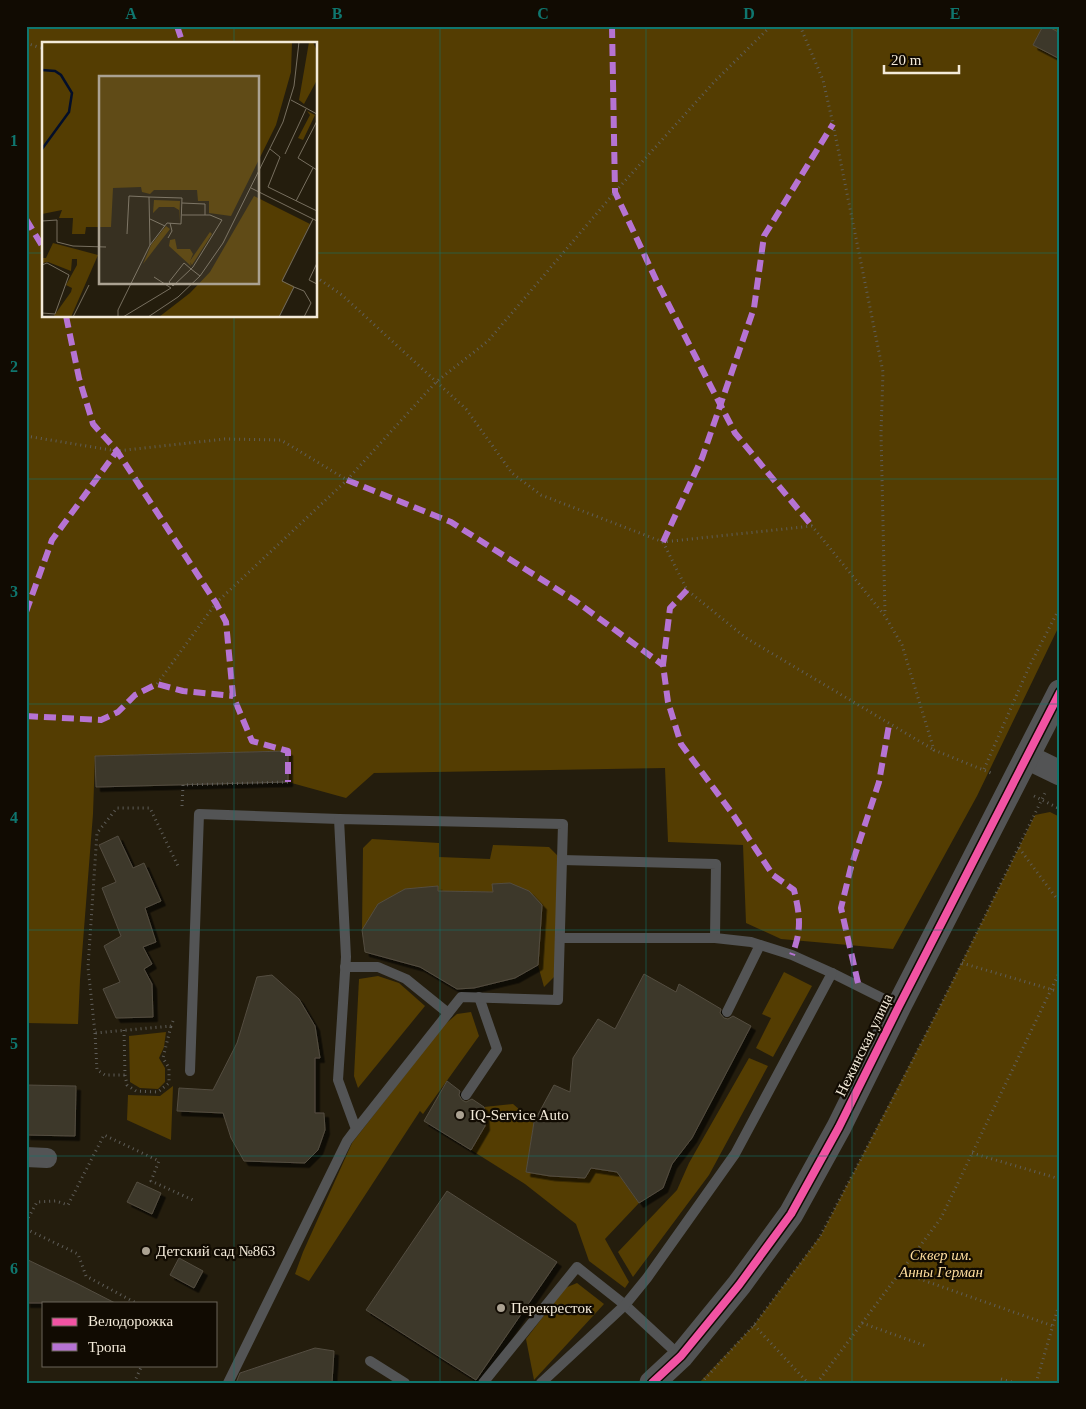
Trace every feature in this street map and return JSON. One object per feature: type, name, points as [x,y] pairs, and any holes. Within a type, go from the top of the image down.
[{"type":"street","name":"Нежинская улица","points":[[652,1383],[681,1356],[739,1285],[791,1214],[839,1127],[1060,692]]},
{"type":"street","points":[[1027,756],[1060,773]]},
{"type":"street","points":[[26,1158],[47,1158]]},
{"type":"lane","points":[[190,1071],[199,814],[563,824],[558,1000],[461,996],[347,1141]]},
{"type":"lane","points":[[228,1383],[347,1141],[356,1128],[338,1080],[345,968],[339,819]]},
{"type":"lane","points":[[562,860],[716,864],[715,938]]},
{"type":"lane","points":[[560,938],[715,938],[751,942],[786,952],[899,1006]]},
{"type":"lane","points":[[727,1012],[760,945]]},
{"type":"lane","points":[[345,968],[378,967],[406,979],[448,1013]]},
{"type":"lane","points":[[541,1383],[625,1304],[647,1278],[735,1154],[832,973]]},
{"type":"lane","points":[[466,1095],[497,1049],[479,997]]},
{"type":"lane","points":[[483,1383],[576,1267],[625,1304],[681,1356]]},
{"type":"lane","points":[[370,1361],[405,1383]]},
{"type":"path","points":[[156,684],[216,603],[347,480],[436,382],[488,341],[615,192],[715,81],[771,26]]},
{"type":"path","points":[[800,26],[823,80],[883,372],[881,433],[885,616]]},
{"type":"path","points":[[26,44],[42,48]]},
{"type":"path","points":[[318,278],[342,295],[466,409],[512,473],[541,495],[663,542],[812,526],[885,616],[902,645],[934,750]]},
{"type":"path","points":[[26,436],[117,451],[225,438],[281,440],[347,480]]},
{"type":"path","points":[[663,542],[687,590],[746,638],[934,750],[984,769],[1029,667],[1060,607]]},
{"type":"path","points":[[182,813],[183,785],[288,782]]},
{"type":"path","points":[[701,1383],[754,1325],[818,1240],[898,1090],[1042,801],[1060,809]]},
{"type":"path","points":[[125,1075],[106,1075],[97,1070],[88,967],[96,833],[117,808],[150,808],[180,870],[181,860]]},
{"type":"path","points":[[1019,848],[1060,903]]},
{"type":"path","points":[[962,963],[1060,992]]},
{"type":"path","points":[[817,1383],[941,1218],[1060,971]]},
{"type":"path","points":[[124,1030],[127,1085],[136,1091],[158,1092],[169,1083],[169,1068],[163,1058],[171,1026],[176,1016]]},
{"type":"path","points":[[95,1033],[171,1026]]},
{"type":"path","points":[[26,1222],[37,1202],[56,1201],[68,1205],[104,1135],[159,1161],[151,1181],[193,1200]]},
{"type":"path","points":[[972,1153],[1060,1179]]},
{"type":"path","points":[[26,1229],[78,1254],[86,1276],[134,1302]]},
{"type":"path","points":[[900,1272],[1053,1326]]},
{"type":"path","points":[[1036,1383],[1060,1302]]},
{"type":"path","points":[[862,1323],[926,1346]]},
{"type":"path","points":[[754,1325],[808,1383]]},
{"type":"path","points":[[134,1383],[142,1366]]},
{"type":"path","points":[[1001,1379],[1015,1383]]},
{"type":"green space","points":[[26,26],[1060,26],[1060,624],[977,796],[893,949],[781,939],[746,923],[743,845],[668,842],[665,768],[374,773],[346,798],[288,782],[287,751],[95,756],[93,814],[78,1024],[26,1023]]},
{"type":"green space","name":"Сквер им. Анны Герман","points":[[1050,812],[1060,817],[1060,1383],[699,1383],[754,1325],[821,1235],[937,1012],[1035,815]]},
{"type":"green space","points":[[372,839],[439,843],[439,857],[490,859],[493,845],[549,847],[562,860],[559,972],[544,987],[538,965],[542,905],[510,883],[493,884],[493,892],[438,891],[362,930],[363,848]]},
{"type":"green space","points":[[784,972],[812,986],[773,1057],[756,1048],[771,1018],[762,1014]]},
{"type":"green space","points":[[378,976],[399,983],[425,1006],[358,1088],[354,1076],[359,979]]},
{"type":"green space","points":[[471,1012],[479,1036],[423,1114],[420,1111],[309,1281],[295,1274],[352,1143],[443,1026],[457,1014]]},
{"type":"green space","points":[[166,1032],[164,1047],[159,1058],[165,1068],[165,1082],[158,1089],[140,1088],[130,1082],[129,1036]]},
{"type":"green space","points":[[749,1058],[768,1066],[709,1175],[633,1277],[618,1252],[677,1190],[689,1163]]},
{"type":"green space","points":[[173,1086],[171,1140],[127,1120],[128,1095],[160,1096]]},
{"type":"green space","points":[[513,1104],[534,1122],[526,1172],[550,1176],[585,1177],[591,1168],[617,1172],[639,1203],[605,1239],[629,1282],[625,1288],[589,1261],[576,1224],[525,1184],[471,1150],[485,1126],[484,1107]]},
{"type":"green space","points":[[577,1283],[604,1304],[534,1380],[526,1339],[565,1288]]},
{"type":"building","points":[[1043,26],[1047,26],[1060,33],[1060,59],[1033,45]]},
{"type":"building","points":[[288,751],[288,782],[96,787],[95,756]]},
{"type":"building","points":[[118,836],[133,868],[144,863],[161,901],[145,908],[156,942],[143,947],[152,964],[144,969],[152,984],[153,1017],[116,1018],[103,989],[120,982],[104,946],[121,936],[102,888],[116,882],[99,845]]},
{"type":"building","points":[[510,883],[529,891],[542,905],[538,965],[515,978],[474,988],[457,989],[420,967],[365,952],[362,930],[378,904],[405,889],[438,886],[438,891],[493,892],[492,884]]},
{"type":"building","points":[[644,974],[676,992],[679,984],[721,1009],[720,1013],[724,1018],[728,1019],[733,1016],[751,1026],[692,1138],[672,1164],[663,1188],[639,1203],[617,1172],[591,1168],[585,1178],[550,1176],[526,1172],[534,1122],[554,1085],[570,1092],[573,1058],[598,1019],[615,1029]]},
{"type":"building","points":[[272,975],[299,999],[315,1026],[320,1058],[315,1058],[315,1113],[324,1113],[325,1130],[318,1150],[305,1163],[244,1161],[231,1138],[223,1113],[177,1111],[179,1088],[213,1090],[237,1043],[257,977]]},
{"type":"building","points":[[447,1081],[460,1091],[459,1095],[462,1100],[466,1102],[472,1099],[484,1107],[485,1126],[471,1150],[424,1121]]},
{"type":"building","points":[[26,1085],[76,1086],[75,1136],[26,1135]]},
{"type":"building","points":[[137,1182],[161,1193],[152,1214],[127,1202]]},
{"type":"building","points":[[447,1191],[557,1262],[476,1380],[366,1310]]},
{"type":"building","points":[[179,1258],[203,1271],[194,1288],[170,1275]]},
{"type":"building","points":[[26,1259],[113,1302],[42,1302],[26,1303]]},
{"type":"building","points":[[315,1348],[334,1351],[332,1383],[236,1383],[240,1373]]},
{"type":"marked path","points":[[177,26],[182,42]]},
{"type":"marked path","points":[[612,26],[615,192],[658,284],[735,433],[812,526]]},
{"type":"marked path","points":[[663,542],[702,458],[754,308],[764,236],[833,124]]},
{"type":"marked path","points":[[26,219],[42,246]]},
{"type":"marked path","points":[[66,318],[79,378],[93,424],[117,451],[216,603],[226,622],[233,696],[252,741],[288,751],[288,782]]},
{"type":"marked path","points":[[26,612],[52,540],[117,451]]},
{"type":"marked path","points":[[347,480],[451,522],[574,600],[663,665]]},
{"type":"marked path","points":[[687,590],[670,608],[663,665],[668,702],[681,744],[732,813],[773,875],[794,890],[798,907],[799,930],[792,955]]},
{"type":"marked path","points":[[26,716],[101,720],[118,712],[135,695],[157,684],[183,691],[233,696]]},
{"type":"marked path","points":[[858,983],[841,908],[851,867],[879,782],[889,725]]},
{"type":"cycle path","points":[[652,1383],[681,1356],[739,1285],[791,1214],[839,1127],[1060,692]]},
{"type":"place","name":"IQ-Service Auto","points":[[460,1115]]},
{"type":"place","name":"Детский сад №863","points":[[146,1251]]},
{"type":"place","name":"Перекресток","points":[[501,1308]]}]
